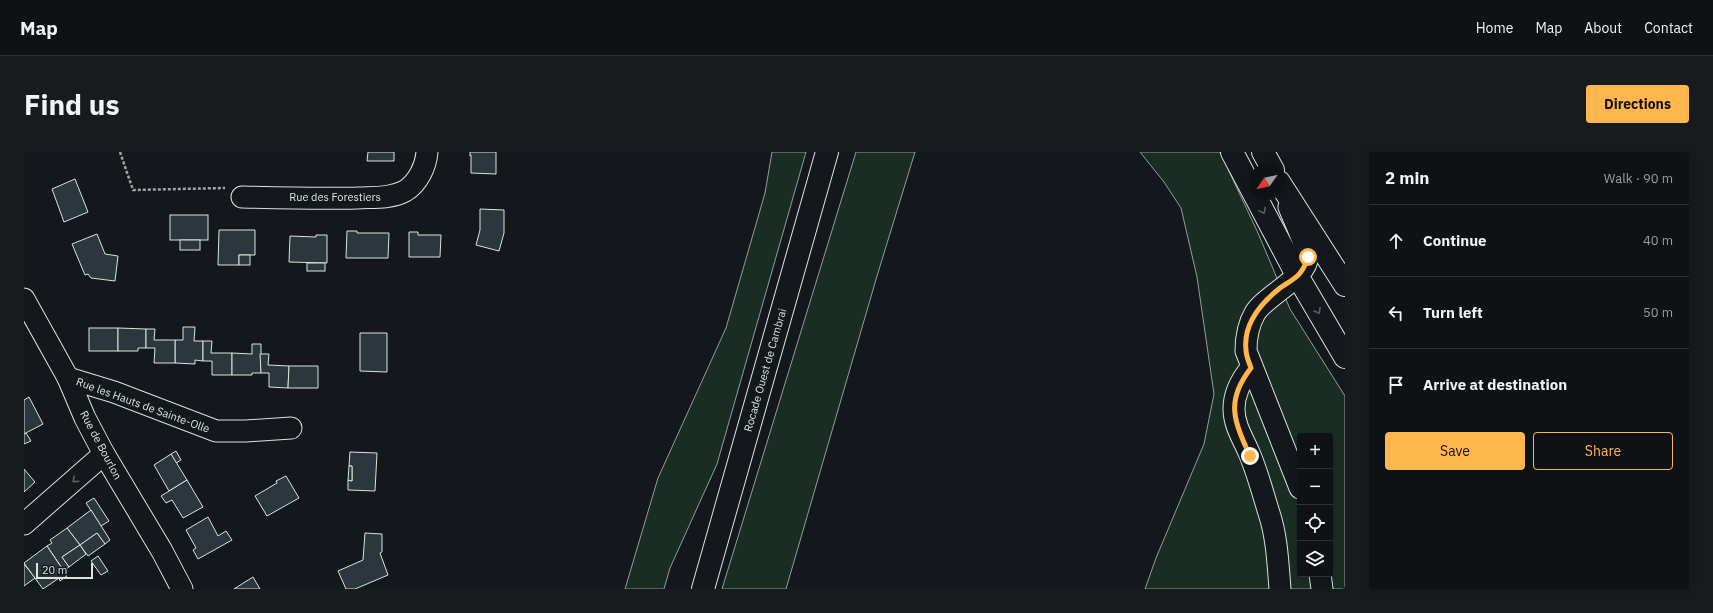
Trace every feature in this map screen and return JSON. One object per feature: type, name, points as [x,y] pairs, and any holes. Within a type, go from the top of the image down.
[{"type":"highway","name":"Rocade Ouest de Cambrai","points":[[703,589],[827,152]]},
{"type":"highway","points":[[1232,152],[1298,277],[1345,357]]},
{"type":"highway","points":[[1263,152],[1269,164]]},
{"type":"highway","points":[[1285,192],[1338,270],[1345,285]]},
{"type":"highway","points":[[1338,270],[1345,292]]},
{"type":"street","name":"Rue des Forestiers","points":[[242,197],[332,199],[388,197],[405,190],[419,176],[426,163],[427,152]]},
{"type":"street","points":[[1285,197],[1308,257],[1305,268],[1298,277],[1270,296],[1256,312],[1246,333],[1246,351],[1251,368],[1297,478]]},
{"type":"street","name":"Rue de Bourlon","points":[[24,299],[68,378],[85,418],[104,454],[162,551],[182,589]]},
{"type":"street","points":[[1251,368],[1242,380],[1236,394],[1234,410],[1238,431],[1250,456],[1270,516],[1278,558],[1280,589]]},
{"type":"street","name":"Rue les Hauts de Sainte-Olle","points":[[68,378],[114,392],[216,431],[291,428]]},
{"type":"street","points":[[24,524],[104,454]]},
{"type":"street","points":[[1320,577],[1322,589]]},
{"type":"path","points":[[120,152],[133,190],[237,188],[242,197]]},
{"type":"green space","points":[[772,152],[806,152],[717,464],[670,568],[664,589],[625,589],[658,478],[726,328],[765,193]]},
{"type":"green space","points":[[856,152],[915,152],[877,276],[786,589],[722,589]]},
{"type":"green space","points":[[1140,152],[1220,152],[1258,233],[1290,309],[1345,396],[1345,589],[1145,589],[1156,558],[1204,444],[1214,394],[1197,277],[1181,208],[1164,182]]},
{"type":"building","points":[[368,152],[394,152],[394,161],[367,161]]},
{"type":"building","points":[[470,152],[496,152],[496,174],[471,173]]},
{"type":"building","points":[[75,179],[88,212],[64,222],[52,189]]},
{"type":"building","points":[[480,209],[504,210],[504,233],[499,251],[476,245],[480,230]]},
{"type":"building","points":[[170,215],[208,215],[208,240],[170,240]]},
{"type":"building","points":[[219,230],[255,230],[255,255],[239,255],[239,265],[218,265]]},
{"type":"building","points":[[347,231],[357,231],[357,233],[389,233],[388,258],[346,258]]},
{"type":"building","points":[[409,232],[418,232],[418,235],[441,235],[440,257],[409,257]]},
{"type":"building","points":[[97,234],[105,254],[118,256],[115,281],[91,278],[88,274],[85,275],[72,244]]},
{"type":"building","points":[[316,235],[327,235],[327,263],[289,262],[290,236],[316,237]]},
{"type":"building","points":[[180,240],[200,240],[200,250],[180,250]]},
{"type":"building","points":[[239,255],[250,255],[250,265],[239,265]]},
{"type":"building","points":[[307,263],[325,263],[325,271],[307,271]]},
{"type":"building","points":[[183,327],[195,327],[194,341],[203,341],[203,361],[195,360],[195,364],[175,363],[175,340],[183,340]]},
{"type":"building","points":[[89,328],[118,328],[118,351],[89,351]]},
{"type":"building","points":[[118,328],[146,329],[146,348],[138,348],[138,351],[118,351]]},
{"type":"building","points":[[146,329],[155,329],[154,340],[175,340],[175,363],[154,363],[155,348],[146,348]]},
{"type":"building","points":[[360,333],[387,333],[387,372],[360,371]]},
{"type":"building","points":[[203,341],[212,341],[211,353],[232,353],[232,375],[212,375],[212,361],[203,361]]},
{"type":"building","points":[[252,344],[261,344],[261,373],[252,373],[252,375],[232,375],[232,353],[252,354]]},
{"type":"building","points":[[260,354],[269,354],[268,365],[289,366],[288,388],[269,387],[269,373],[261,373]]},
{"type":"building","points":[[289,366],[318,366],[318,388],[288,388]]},
{"type":"building","points":[[29,397],[43,424],[24,434],[24,400]]},
{"type":"building","points":[[26,433],[31,441],[24,444],[24,434]]},
{"type":"building","points":[[176,451],[181,460],[176,463],[171,454]]},
{"type":"building","points":[[350,452],[377,453],[375,491],[348,490],[348,480],[352,481],[352,466],[349,466]]},
{"type":"building","points":[[171,454],[187,480],[169,491],[154,465]]},
{"type":"building","points":[[349,466],[352,466],[352,481],[348,480]]},
{"type":"building","points":[[24,469],[35,482],[24,492]]},
{"type":"building","points":[[286,476],[299,498],[267,516],[255,496],[277,483],[276,481]]},
{"type":"building","points":[[187,480],[203,507],[183,518],[172,500],[166,503],[161,496]]},
{"type":"building","points":[[94,498],[109,521],[101,526],[86,503]]},
{"type":"building","points":[[91,510],[110,540],[105,544],[97,533],[80,545],[67,528]]},
{"type":"building","points":[[208,517],[218,536],[226,531],[232,540],[198,559],[193,550],[196,548],[186,530]]},
{"type":"building","points":[[67,528],[80,545],[62,557],[69,567],[64,571],[47,546],[52,543],[50,540]]},
{"type":"building","points":[[97,533],[105,544],[88,556],[80,545]]},
{"type":"building","points":[[365,533],[382,534],[382,552],[380,553],[388,575],[355,589],[346,589],[338,571],[363,560]]},
{"type":"building","points":[[80,545],[86,554],[69,567],[62,557]]},
{"type":"building","points":[[47,546],[67,576],[60,581],[59,578],[43,589],[24,563]]},
{"type":"building","points":[[98,556],[108,571],[101,575],[91,561]]},
{"type":"building","points":[[24,564],[35,578],[24,586]]},
{"type":"building","points":[[253,577],[260,589],[234,589]]},
{"type":"route","points":[[1250,456],[1238,431],[1234,410],[1236,394],[1242,380],[1251,368],[1246,351],[1246,333],[1256,312],[1270,296],[1298,277],[1305,268],[1308,257]]}]
